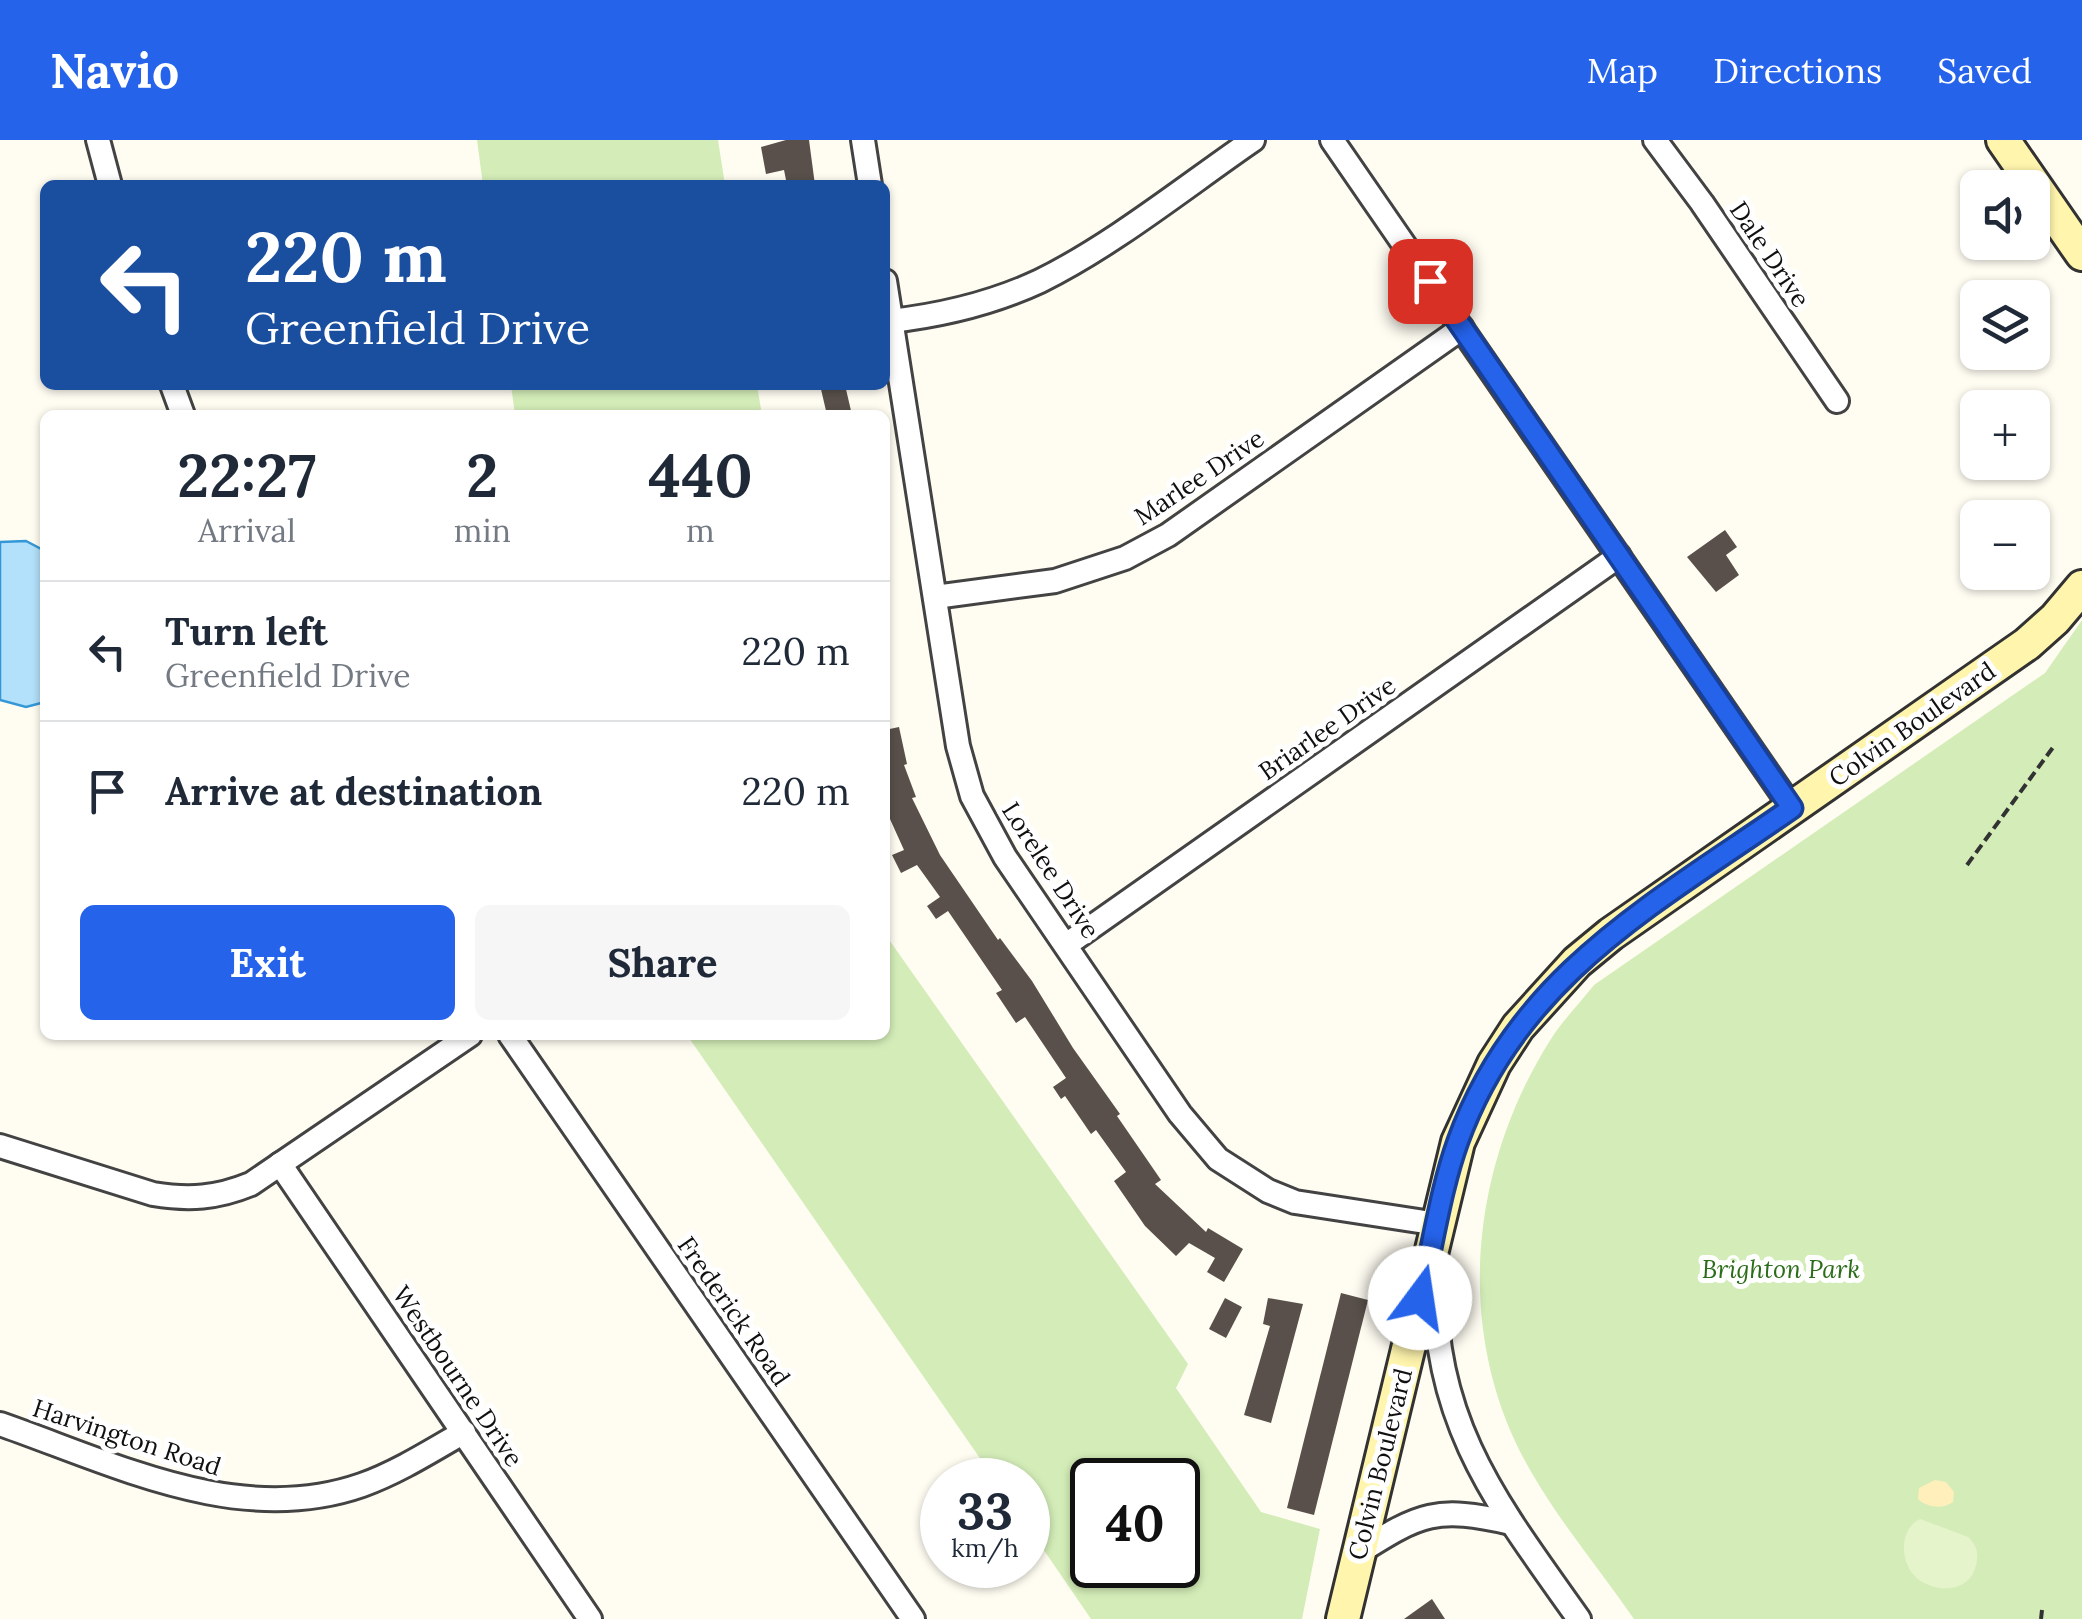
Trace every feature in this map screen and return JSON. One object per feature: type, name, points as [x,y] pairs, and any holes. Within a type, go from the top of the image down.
[{"type":"street","points":[[98,140],[109,180]]},
{"type":"street","points":[[863,140],[869,180]]},
{"type":"street","points":[[891,320],[960,310],[1039,281],[1076,262],[1253,140]]},
{"type":"street","points":[[1332,140],[1792,808]]},
{"type":"street","name":"Dale Drive","points":[[1655,140],[1702,202],[1836,401]]},
{"type":"street","points":[[2003,140],[2082,254]]},
{"type":"street","name":"Lorelee Drive","points":[[890,313],[958,746],[972,796],[1005,857],[1189,1126],[1218,1159],[1242,1177],[1295,1202],[1438,1224]]},
{"type":"street","name":"Marlee Drive","points":[[935,598],[1056,581],[1125,558],[1168,535],[1462,328]]},
{"type":"street","name":"Briarlee Drive","points":[[1066,945],[1620,556]]},
{"type":"street","name":"Colvin Boulevard","points":[[1343,1619],[1454,1156],[1474,1103],[1518,1027],[1546,993],[1611,934],[2026,644],[2056,618],[2082,587]]},
{"type":"street","points":[[0,1146],[179,1198],[227,1194],[252,1184],[463,1040]]},
{"type":"street","name":"Frederick Road","points":[[513,1040],[913,1619]]},
{"type":"street","name":"Westbourne Drive","points":[[280,1164],[590,1619]]},
{"type":"street","points":[[1438,1224],[1434,1297],[1447,1383],[1476,1466],[1510,1522],[1579,1619]]},
{"type":"street","name":"Harvington Road","points":[[0,1424],[194,1491],[254,1500],[294,1499],[360,1486],[396,1471],[464,1432]]},
{"type":"street","points":[[1358,1554],[1393,1531],[1428,1515],[1464,1512],[1510,1522]]},
{"type":"path","points":[[1968,866],[2054,746]]},
{"type":"path","points":[[2041,1619],[2042,1610]]},
{"type":"green space","points":[[477,140],[718,140],[724,180],[482,180]]},
{"type":"green space","points":[[512,390],[758,390],[761,410],[514,410]]},
{"type":"green space","name":"Brighton Park","points":[[2082,620],[2082,1619],[1634,1619],[1533,1475],[1507,1423],[1490,1368],[1481,1312],[1480,1255],[1487,1198],[1502,1143],[1523,1090],[1556,1032],[1594,985],[2045,673]]},
{"type":"green space","points":[[890,941],[1188,1364],[1176,1388],[1261,1512],[1320,1529],[1302,1619],[1091,1619],[1050,1559],[1050,1458],[980,1458],[690,1040],[890,1040]]},
{"type":"green space","points":[[1920,1519],[1971,1540],[1977,1557],[1967,1581],[1952,1588],[1935,1587],[1912,1573],[1905,1556],[1905,1538]]},
{"type":"sand","points":[[1935,1480],[1946,1482],[1954,1492],[1953,1502],[1935,1506],[1918,1499],[1919,1488]]},
{"type":"water","points":[[26,541],[40,548],[40,703],[26,707],[0,700],[0,542]]},
{"type":"building","points":[[786,140],[809,140],[814,180],[786,180],[784,170],[766,174],[761,147]]},
{"type":"building","points":[[821,390],[846,390],[851,410],[826,410]]},
{"type":"building","points":[[1725,530],[1737,547],[1726,555],[1739,575],[1716,592],[1687,557]]},
{"type":"building","points":[[899,727],[907,764],[904,765],[916,797],[912,798],[940,855],[998,940],[1032,981],[1120,1114],[1117,1116],[1161,1180],[1155,1184],[1206,1232],[1208,1228],[1243,1249],[1224,1282],[1207,1272],[1215,1258],[1189,1243],[1176,1256],[1145,1226],[1114,1181],[1126,1172],[1096,1130],[1091,1134],[1065,1096],[1061,1099],[1053,1087],[1066,1078],[1025,1017],[1016,1023],[996,993],[1002,990],[948,911],[936,919],[927,906],[940,897],[917,865],[901,873],[892,855],[904,850],[890,819],[890,729]]},
{"type":"building","points":[[1341,1293],[1368,1300],[1314,1515],[1287,1508]]},
{"type":"building","points":[[1225,1298],[1242,1307],[1226,1338],[1209,1329]]},
{"type":"building","points":[[1268,1298],[1303,1304],[1271,1423],[1244,1415],[1270,1326],[1263,1324]]},
{"type":"building","points":[[1432,1599],[1445,1619],[1404,1619]]},
{"type":"route","points":[[1420,1298],[1458,1142],[1484,1083],[1518,1027],[1546,993],[1611,934],[1792,808],[1430,281]]}]
